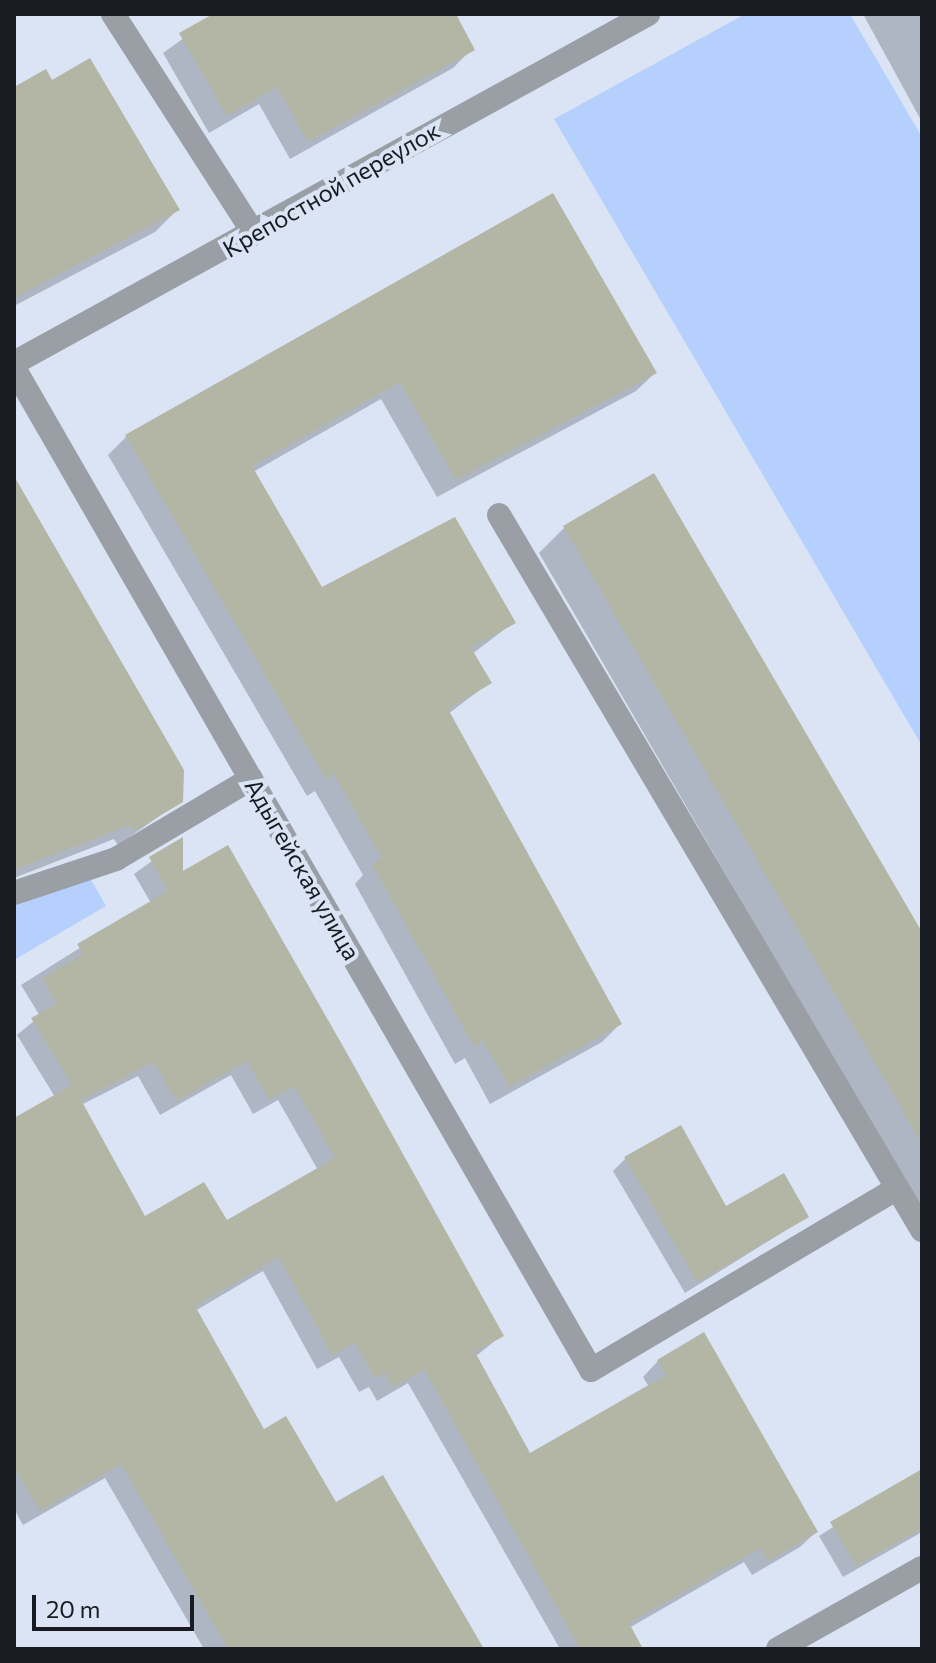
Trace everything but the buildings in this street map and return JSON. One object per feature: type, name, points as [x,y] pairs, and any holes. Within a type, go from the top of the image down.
[{"type":"street","points":[[113,14],[254,234]]},
{"type":"street","name":"Крепостной переулок","points":[[14,366],[648,14]]},
{"type":"street","name":"Адыгейская улица","points":[[14,366],[591,1370],[897,1188]]},
{"type":"street","points":[[499,515],[922,1230]]},
{"type":"street","points":[[14,893],[116,859],[251,779]]},
{"type":"street","points":[[778,1649],[922,1568]]},
{"type":"shaded area","points":[[745,14],[850,14],[922,137],[922,746],[554,119]]},
{"type":"shaded area","points":[[90,878],[106,906],[14,960],[14,906]]}]
